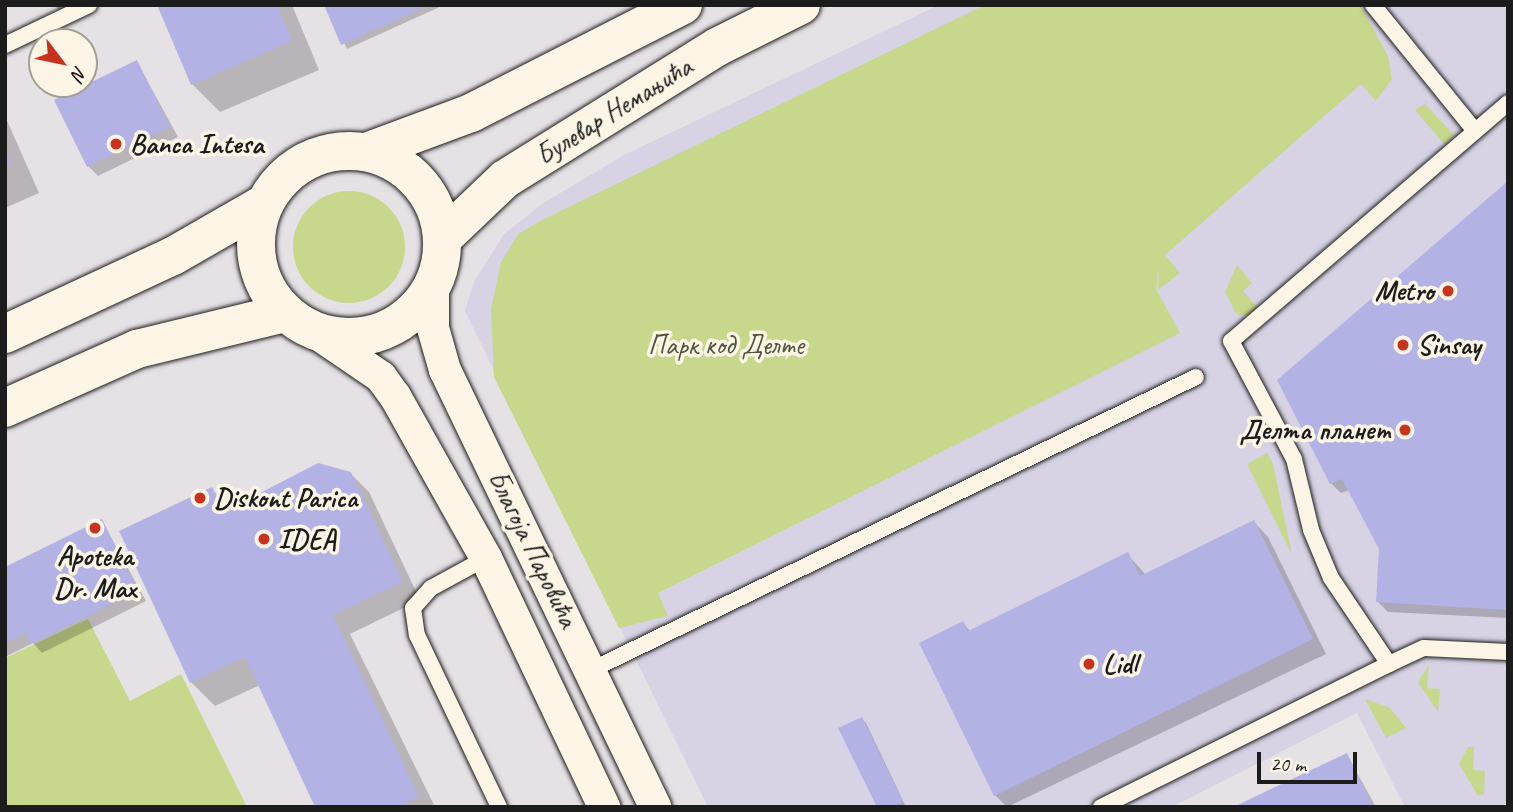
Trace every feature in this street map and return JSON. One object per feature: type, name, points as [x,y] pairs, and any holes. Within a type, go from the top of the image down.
[{"type":"street","name":"Булевар Немањића","points":[[366,152],[471,113],[642,14],[683,5]]},
{"type":"street","name":"Булевар Немањића","points":[[442,239],[505,179],[717,47],[801,5]]},
{"type":"street","points":[[5,334],[173,256],[265,203],[307,161],[366,152],[389,160],[419,183],[438,215],[442,239],[433,286],[396,325],[356,337],[300,323],[136,349],[5,408]]},
{"type":"street","points":[[265,203],[255,249],[264,284],[300,323]]},
{"type":"street","name":"Благоја Паровића","points":[[433,286],[433,327],[445,370],[655,807]]},
{"type":"street","name":"Благоја Паровића","points":[[300,323],[381,377],[486,558],[604,807]]},
{"type":"lane","points":[[5,45],[89,5]]},
{"type":"lane","points":[[1373,5],[1475,131]]},
{"type":"lane","points":[[1389,664],[1331,578],[1311,530],[1294,458],[1230,341],[1508,103]]},
{"type":"lane","points":[[591,670],[1196,377]]},
{"type":"lane","points":[[486,558],[431,588],[413,608],[417,635],[499,807]]},
{"type":"lane","points":[[1101,807],[1424,648],[1508,652]]},
{"type":"shaded area","points":[[939,5],[1508,5],[1508,807],[1405,807],[1357,713],[1172,807],[708,807],[465,311],[474,282],[504,234],[542,204],[624,155]]},
{"type":"green space","name":"Парк код Делте","points":[[985,5],[1360,5],[1388,56],[1392,79],[1376,101],[1361,84],[1165,255],[1180,273],[1158,290],[1159,269],[1156,289],[1180,333],[658,593],[668,616],[619,628],[494,377],[491,309],[501,262],[518,234],[544,219]]},
{"type":"green space","points":[[1425,104],[1454,135],[1445,145],[1415,110]]},
{"type":"green space","points":[[349,191],[370,195],[389,207],[401,226],[405,247],[401,268],[389,287],[370,299],[349,303],[328,299],[309,287],[297,268],[293,247],[297,226],[309,207],[328,195]]},
{"type":"green space","points":[[1237,265],[1252,283],[1243,291],[1258,308],[1250,316],[1236,314],[1225,292]]},
{"type":"green space","points":[[1267,453],[1273,464],[1292,555],[1247,464]]},
{"type":"green space","points":[[88,619],[130,701],[181,674],[247,807],[5,807],[5,658]]},
{"type":"green space","points":[[1429,665],[1427,688],[1440,689],[1438,712],[1418,682]]},
{"type":"green space","points":[[1365,699],[1390,708],[1406,728],[1386,738]]},
{"type":"green space","points":[[1468,747],[1474,747],[1473,770],[1485,771],[1484,794],[1478,796],[1459,764]]},
{"type":"building","points":[[157,5],[277,5],[292,41],[191,85]]},
{"type":"building","points":[[324,5],[430,5],[341,45]]},
{"type":"building","points":[[137,60],[170,127],[87,167],[54,100],[98,98],[98,79]]},
{"type":"building","points":[[5,149],[12,164],[5,167]]},
{"type":"building","name":"Делта планет","points":[[1508,181],[1508,610],[1376,602],[1379,549],[1342,479],[1330,484],[1277,380]]},
{"type":"building","points":[[318,463],[351,472],[403,582],[333,615],[419,797],[398,807],[315,807],[245,657],[190,683],[119,531],[212,487],[224,512]]},
{"type":"building","points":[[102,519],[138,591],[31,644],[25,633],[5,643],[5,567]]},
{"type":"building","points":[[1254,520],[1313,639],[994,796],[919,643],[963,621],[968,631],[1128,552],[1140,576]]},
{"type":"building","points":[[862,717],[903,802],[893,807],[877,807],[838,728]]},
{"type":"building","points":[[1347,753],[1373,807],[1234,807],[1254,797]]},
{"type":"place","name":"Banca Intesa","points":[[116,144]]},
{"type":"place","name":"Metro","points":[[1448,291]]},
{"type":"place","name":"Sinsay","points":[[1403,345]]},
{"type":"place","name":"Делта планет","points":[[1405,430]]},
{"type":"place","name":"Diskont Parica","points":[[200,498]]},
{"type":"place","name":"Apoteka Dr. Max","points":[[95,528]]},
{"type":"place","name":"IDEA","points":[[264,539]]},
{"type":"place","name":"Lidl","points":[[1089,664]]}]
